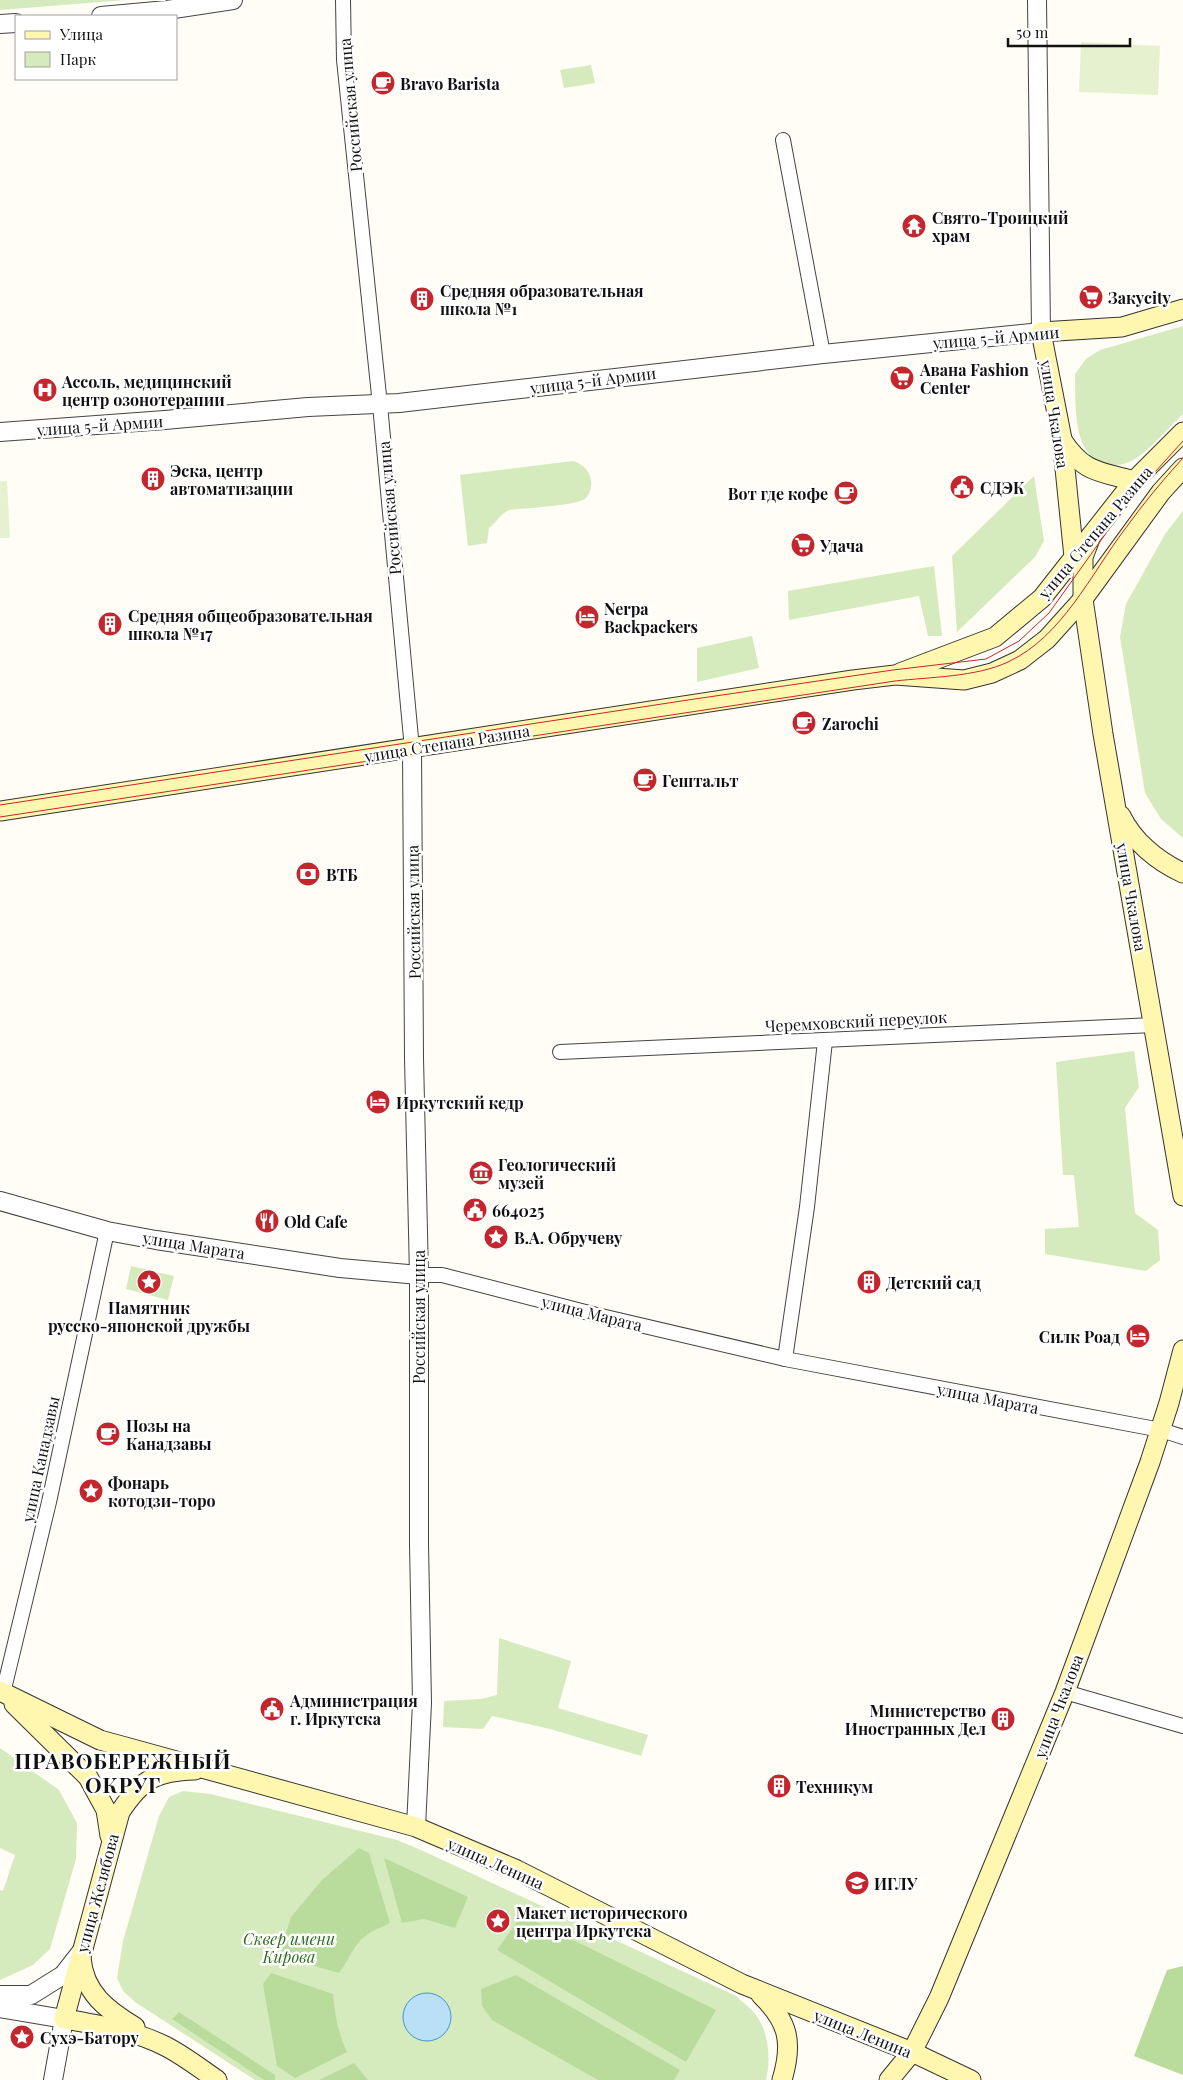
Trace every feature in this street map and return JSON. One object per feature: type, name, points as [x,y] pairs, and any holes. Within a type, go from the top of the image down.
[{"type":"main road","name":"улица 5-й Армии","points":[[1041,332],[1122,327],[1183,309]]},
{"type":"main road","name":"улица Чкалова","points":[[1041,332],[1062,439],[1074,557]]},
{"type":"main road","name":"улица Степана Разина","points":[[0,811],[412,750],[895,675],[994,637],[1042,598],[1134,481],[1183,432]]},
{"type":"main road","points":[[1062,439],[1074,457],[1086,468],[1134,481]]},
{"type":"main road","name":"улица Степана Разина","points":[[895,675],[964,680],[992,672],[1020,660],[1047,639],[1083,599],[1161,492],[1183,468]]},
{"type":"main road","name":"улица Чкалова","points":[[1091,536],[1083,557],[1083,599],[1115,804],[1183,1195]]},
{"type":"main road","points":[[1115,804],[1128,831],[1148,851],[1183,873]]},
{"type":"main road","name":"улица Чкалова","points":[[889,2080],[912,2052],[939,1998],[1065,1692],[1161,1430],[1183,1350]]},
{"type":"main road","points":[[2,1692],[88,1777],[106,1810],[111,1842]]},
{"type":"main road","name":"улица Ленина","points":[[2,1692],[100,1740],[211,1769],[416,1827],[517,1870],[757,1991],[912,2052],[971,2080]]},
{"type":"main road","name":"улица Желябова","points":[[64,2019],[120,1812],[133,1792],[148,1779],[176,1770],[211,1769]]},
{"type":"main road","points":[[81,1952],[82,1968],[94,1996],[115,2014],[217,2080]]},
{"type":"main road","points":[[757,1991],[773,2007],[784,2023],[789,2042],[786,2067],[782,2080]]},
{"type":"main road","points":[[64,2019],[118,2028],[167,2046]]},
{"type":"street","points":[[112,15],[167,10],[234,0]]},
{"type":"street","name":"Российская улица","points":[[343,0],[344,60],[380,405],[412,750],[415,1083],[420,1275],[419,1544],[422,1702],[416,1827]]},
{"type":"street","name":"улица Чкалова","points":[[1037,0],[1041,332]]},
{"type":"street","points":[[0,24],[15,23]]},
{"type":"street","points":[[783,140],[823,354]]},
{"type":"street","name":"улица 5-й Армии","points":[[0,432],[308,407],[380,405],[823,354],[1041,332]]},
{"type":"street","name":"Черемховский переулок","points":[[560,1052],[1154,1025]]},
{"type":"street","points":[[785,1359],[807,1207],[825,1041]]},
{"type":"street","name":"улица Марата","points":[[0,1201],[108,1231],[340,1268],[420,1275],[442,1275],[606,1317],[785,1359],[1161,1430],[1183,1437]]},
{"type":"street","name":"улица Канадзавы","points":[[2,1692],[49,1502],[108,1231]]},
{"type":"street","points":[[1065,1692],[1183,1726]]},
{"type":"street","points":[[0,1995],[31,1995],[63,1975],[81,1952]]},
{"type":"street","points":[[0,2008],[64,2019]]},
{"type":"street","name":"улица Желябова","points":[[53,2080],[64,2019]]},
{"type":"green space","points":[[0,0],[126,0],[0,10]]},
{"type":"green space","points":[[1081,42],[1160,46],[1158,95],[1079,92]]},
{"type":"green space","points":[[591,65],[595,83],[564,88],[560,70]]},
{"type":"green space","points":[[1183,326],[1183,414],[1153,445],[1127,463],[1110,465],[1097,461],[1088,453],[1078,428],[1075,374],[1086,359],[1100,350]]},
{"type":"green space","points":[[573,461],[585,468],[589,473],[591,487],[586,498],[562,505],[509,510],[489,528],[487,543],[468,546],[460,475]]},
{"type":"green space","points":[[1034,476],[1044,541],[1035,557],[957,632],[952,556]]},
{"type":"green space","points":[[0,481],[7,481],[10,538],[0,538]]},
{"type":"green space","points":[[1183,511],[1183,838],[1161,819],[1145,793],[1120,637],[1126,604],[1165,534]]},
{"type":"green space","points":[[934,566],[942,636],[928,636],[919,596],[789,620],[788,591]]},
{"type":"green space","points":[[752,636],[759,668],[697,682],[697,648]]},
{"type":"green space","points":[[1134,1051],[1139,1087],[1125,1108],[1135,1213],[1158,1230],[1160,1260],[1146,1271],[1045,1254],[1045,1229],[1079,1227],[1074,1175],[1063,1175],[1056,1062]]},
{"type":"green space","points":[[131,1266],[174,1276],[168,1300],[126,1289]]},
{"type":"green space","points":[[499,1638],[571,1661],[558,1708],[648,1735],[641,1756],[550,1729],[492,1716],[483,1729],[443,1727],[444,1701],[481,1699],[497,1695]]},
{"type":"green space","points":[[0,1748],[59,1790],[77,1823],[76,1859],[50,1949],[33,1965],[0,1980],[0,1890],[3,1891],[15,1855],[0,1848]]},
{"type":"green space","name":"Сквер имени Кирова","points":[[183,1791],[211,1794],[397,1840],[736,1996],[754,2012],[764,2030],[768,2046],[768,2072],[766,2080],[255,2080],[135,2002],[123,1991],[117,1978],[123,1941],[159,1816],[169,1797]],"holes":[[[435,1994],[449,2008],[450,2014],[450,2020],[444,2032],[439,2038],[411,2035],[404,2022]]]},
{"type":"green space","points":[[359,1848],[369,1853],[390,1923],[363,1938],[355,1947],[339,1973],[279,1956],[291,1917],[322,1880]]},
{"type":"green space","points":[[384,1858],[468,1897],[455,1928],[424,1919],[402,1923]]},
{"type":"green space","points":[[522,1915],[716,2010],[686,2062],[497,1950]]},
{"type":"green space","points":[[1183,1966],[1183,2075],[1134,2056],[1167,1970]]},
{"type":"green space","points":[[271,1973],[333,1994],[337,2024],[347,2052],[295,2078],[277,2066],[263,1984]]},
{"type":"green space","points":[[516,1975],[680,2070],[674,2080],[598,2080],[492,2020],[482,2006],[481,1989]]},
{"type":"green space","points":[[179,2012],[275,2075],[275,2080],[264,2080],[172,2019]]},
{"type":"green space","points":[[354,2063],[368,2080],[319,2080]]},
{"type":"water","points":[[427,1993],[436,1995],[444,2000],[449,2008],[451,2017],[449,2026],[444,2034],[436,2039],[427,2041],[418,2039],[410,2034],[405,2026],[403,2017],[405,2008],[410,2000],[418,1995]]},
{"type":"tram line","points":[[0,805],[688,700],[893,670],[986,659],[1019,641],[1049,613],[1137,492],[1183,441]]},
{"type":"tram line","points":[[0,817],[895,681],[982,671],[1008,662],[1027,651],[1060,621],[1132,520],[1183,458]]},
{"type":"place","name":"Bravo Barista","points":[[383,83]]},
{"type":"place","name":"Свято-Троицкий храм","points":[[914,226]]},
{"type":"place","name":"Закуcity","points":[[1091,297]]},
{"type":"place","name":"Средняя образовательная школа №1","points":[[422,299]]},
{"type":"place","name":"Авана Fashion Center","points":[[902,378]]},
{"type":"place","name":"Ассоль, медицинский центр озонотерапии","points":[[45,390]]},
{"type":"place","name":"Эска, центр автоматизации","points":[[153,479]]},
{"type":"place","name":"СДЭК","points":[[962,487]]},
{"type":"place","name":"Вот где кофе","points":[[846,493]]},
{"type":"place","name":"Удача","points":[[803,545]]},
{"type":"place","name":"Nerpa Backpackers","points":[[587,617]]},
{"type":"place","name":"Средняя общеобразовательная школа №17","points":[[110,624]]},
{"type":"place","name":"Zarochi","points":[[804,723]]},
{"type":"place","name":"Гештальт","points":[[645,780]]},
{"type":"place","name":"ВТБ","points":[[308,874]]},
{"type":"place","name":"Иркутский кедр","points":[[378,1102]]},
{"type":"place","name":"Геологический музей","points":[[481,1173]]},
{"type":"place","name":"664025","points":[[475,1210]]},
{"type":"place","name":"Old Cafe","points":[[267,1221]]},
{"type":"place","name":"В.А. Обручеву","points":[[496,1237]]},
{"type":"place","name":"Памятник русско-японской дружбы","points":[[149,1282]]},
{"type":"place","name":"Детский сад","points":[[869,1282]]},
{"type":"place","name":"Силк Роад","points":[[1138,1336]]},
{"type":"place","name":"Позы на Канадзавы","points":[[108,1434]]},
{"type":"place","name":"Фонарь котодзи-торо","points":[[91,1491]]},
{"type":"place","name":"Администрация г. Иркутска","points":[[272,1709]]},
{"type":"place","name":"Министерство Иностранных Дел","points":[[1003,1719]]},
{"type":"place","name":"Техникум","points":[[779,1786]]},
{"type":"place","name":"ИГЛУ","points":[[857,1883]]},
{"type":"place","name":"Макет исторического центра Иркутска","points":[[498,1921]]},
{"type":"place","name":"Сухэ-Батору","points":[[22,2037]]},
{"type":"district","name":"ПРАВОБЕРЕЖНЫЙ ОКРУГ","points":[[123,1772]]}]
